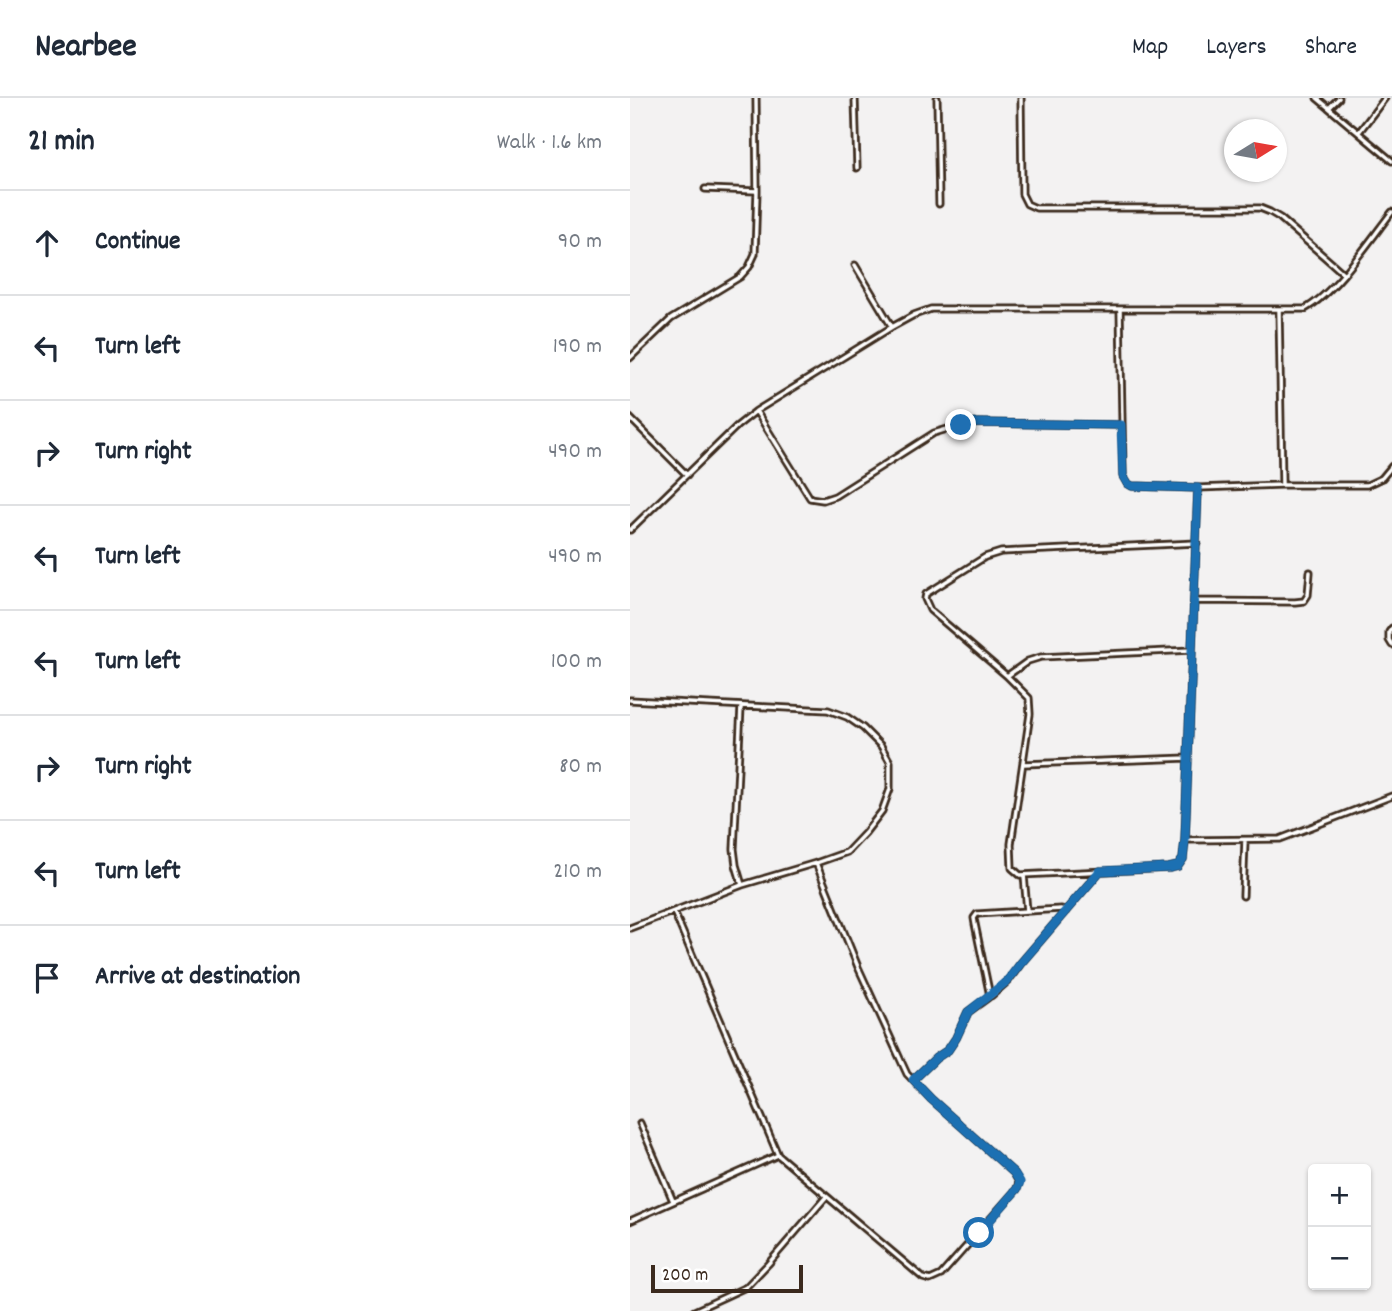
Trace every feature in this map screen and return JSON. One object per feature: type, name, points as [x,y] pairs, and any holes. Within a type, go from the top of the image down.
[{"type":"street","points":[[630,358],[671,319],[740,277],[749,267],[755,254],[756,98]]},
{"type":"street","points":[[855,98],[858,168]]},
{"type":"street","points":[[937,98],[939,204]]},
{"type":"street","points":[[1021,98],[1022,194],[1027,204],[1036,208],[1260,208],[1280,218],[1343,273]]},
{"type":"street","points":[[1317,98],[1392,161]]},
{"type":"street","points":[[1329,108],[1339,98]]},
{"type":"street","points":[[1359,132],[1385,98]]},
{"type":"street","points":[[705,189],[757,191]]},
{"type":"street","points":[[630,530],[737,426],[756,411],[914,315],[931,309],[1305,309],[1315,303],[1343,273],[1392,212]]},
{"type":"street","points":[[855,265],[892,327]]},
{"type":"street","points":[[1120,309],[1123,476],[1132,486],[1198,488],[1367,485],[1382,478],[1392,466]]},
{"type":"street","points":[[1279,309],[1282,485]]},
{"type":"street","points":[[630,347],[636,352]]},
{"type":"street","points":[[756,411],[810,498],[823,500],[835,496],[934,433],[961,425],[1121,425]]},
{"type":"street","points":[[630,418],[687,475]]},
{"type":"street","points":[[1197,543],[1001,552],[985,557],[926,594],[925,599],[930,610],[1030,698],[1011,844],[1012,868],[1020,875],[1169,868],[1178,866],[1183,859],[1185,840],[1197,543],[1198,488]]},
{"type":"street","points":[[1194,601],[1304,601],[1308,595],[1310,572]]},
{"type":"street","points":[[1392,628],[1389,632],[1392,645]]},
{"type":"street","points":[[1007,676],[1028,661],[1041,657],[1192,650]]},
{"type":"street","points":[[630,700],[828,710],[847,717],[863,728],[881,746],[890,762],[890,789],[882,811],[847,852],[742,885],[630,928]]},
{"type":"street","points":[[741,707],[734,849],[742,885]]},
{"type":"street","points":[[1023,764],[1188,758]]},
{"type":"street","points":[[1185,840],[1280,839],[1392,796]]},
{"type":"street","points":[[1243,896],[1245,840]]},
{"type":"street","points":[[674,912],[778,1156],[923,1278],[930,1280],[941,1275],[952,1264],[1017,1189],[1020,1182],[1014,1173],[907,1074],[858,967],[817,863]]},
{"type":"street","points":[[913,1080],[948,1050],[968,1012],[1007,981],[1100,871]]},
{"type":"street","points":[[1024,874],[1027,911]]},
{"type":"street","points":[[990,996],[974,918],[977,914],[1061,909],[1066,911]]},
{"type":"street","points":[[640,1124],[673,1201]]},
{"type":"street","points":[[630,1221],[778,1156]]},
{"type":"street","points":[[694,1311],[746,1287],[826,1197]]},
{"type":"route","points":[[961,425],[1121,425],[1123,476],[1127,483],[1132,486],[1198,488],[1183,859],[1178,866],[1169,868],[1100,871],[1007,981],[968,1012],[948,1050],[913,1080],[1006,1165],[1020,1182],[979,1233]]}]
